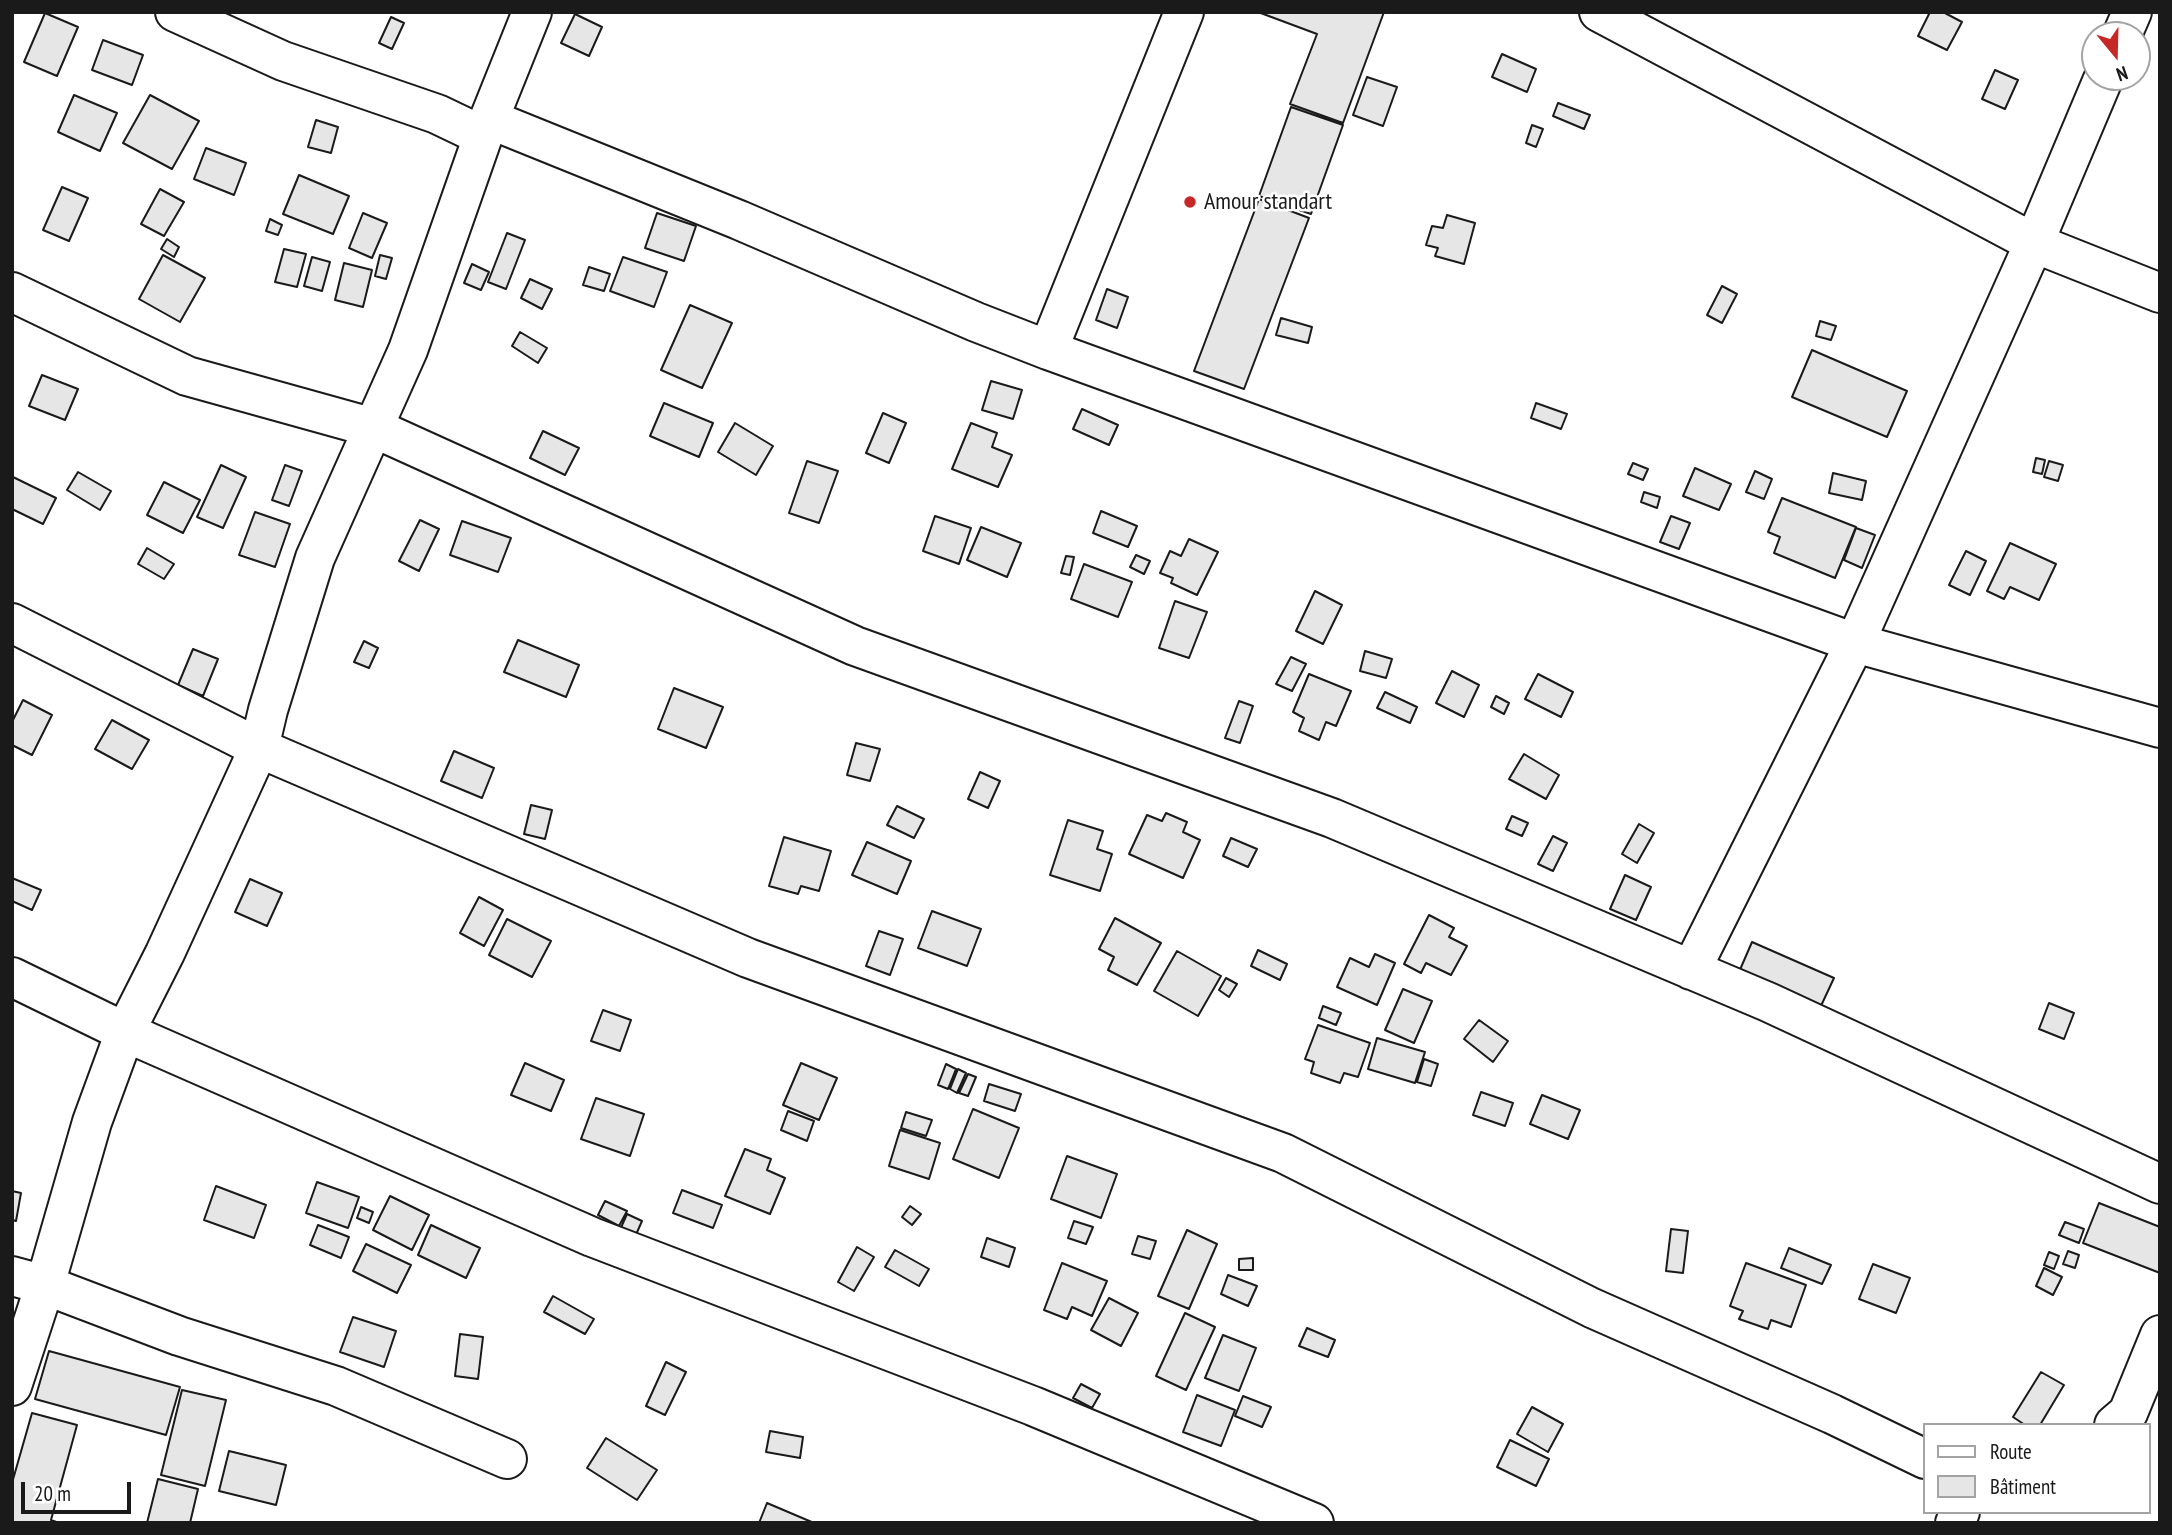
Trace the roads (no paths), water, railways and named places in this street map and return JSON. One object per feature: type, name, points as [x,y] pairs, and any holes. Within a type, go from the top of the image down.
[{"type":"street","points":[[175,12],[283,61],[486,128],[739,220],[964,317],[1048,350],[1856,643],[2160,728]]},
{"type":"street","points":[[12,1386],[29,1280],[125,1032],[165,953],[259,748],[268,710],[316,558],[408,350],[486,128],[532,12]]},
{"type":"street","points":[[1048,350],[1184,12]]},
{"type":"street","points":[[1599,12],[2034,243],[2160,293]]},
{"type":"street","points":[[1691,970],[1856,643],[2034,243],[2098,91]]},
{"type":"street","points":[[12,292],[187,376],[374,428],[855,646],[1332,818],[1768,1002],[2160,1184]]},
{"type":"street","points":[[12,623],[259,748],[748,958],[1283,1153],[1592,1308],[1832,1414],[1924,1459]]},
{"type":"street","points":[[12,977],[125,1032],[592,1237],[1033,1406],[1314,1523]]},
{"type":"street","points":[[29,1280],[179,1336],[336,1386],[507,1459]]},
{"type":"street","points":[[2116,1423],[2128,1413],[2160,1335]]},
{"type":"place","name":"Amour standart","points":[[1190,202]]}]
